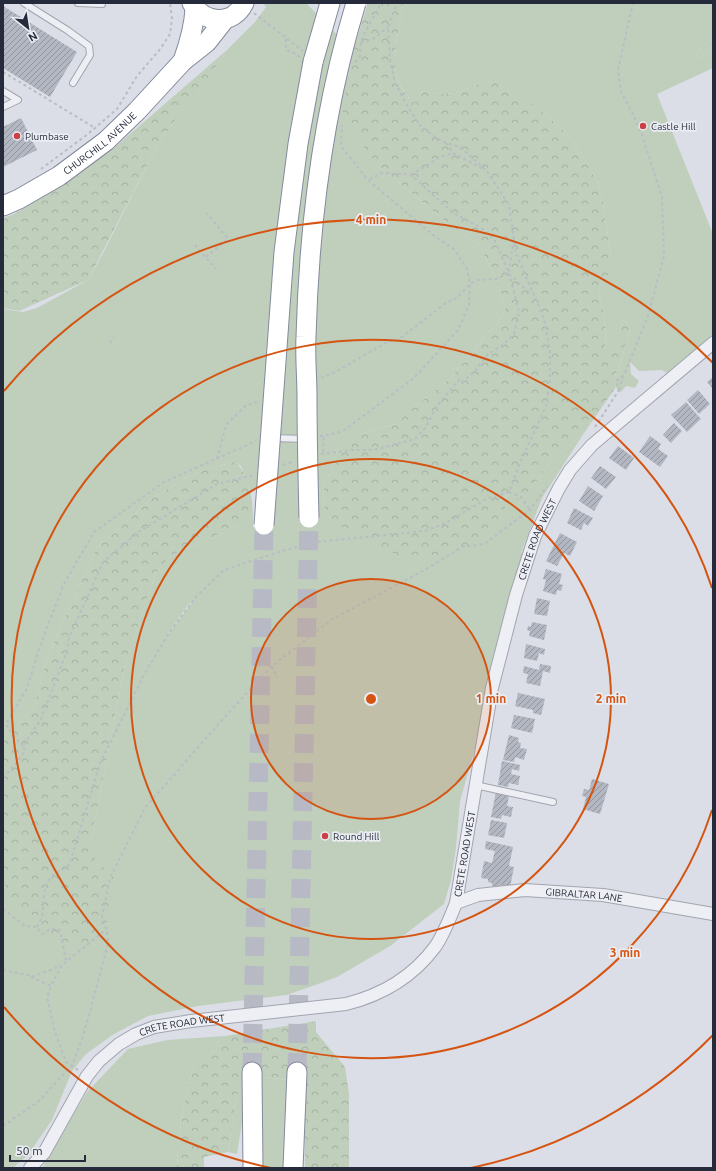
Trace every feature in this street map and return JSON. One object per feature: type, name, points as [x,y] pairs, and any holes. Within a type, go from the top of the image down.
[{"type":"highway","points":[[264,525],[284,252],[292,181],[313,62],[330,3]]},
{"type":"highway","points":[[309,518],[316,443],[306,330],[309,261],[317,184],[338,66],[356,3]]},
{"type":"highway","name":"CHURCHILL AVENUE","points":[[3,206],[19,199],[59,176],[106,141],[183,61],[207,42],[225,19],[239,11],[244,4]]},
{"type":"highway","points":[[194,6],[200,14],[212,19],[225,19]]},
{"type":"highway","name":"CHURCHILL AVENUE","points":[[183,61],[190,40],[194,6]]},
{"type":"highway","points":[[252,1072],[253,1168]]},
{"type":"highway","points":[[293,1168],[297,1072]]},
{"type":"street","name":"CRETE ROAD WEST","points":[[30,1168],[44,1153],[87,1076],[99,1061],[119,1044],[136,1034],[154,1027],[191,1021],[346,1004],[365,999],[383,992],[398,983],[413,971],[435,947],[447,926],[456,903],[492,688],[516,595],[535,536],[558,488],[570,470],[592,445],[713,343]]},
{"type":"street","name":"GIBRALTAR LANE","points":[[456,903],[478,895],[525,890],[603,895],[713,914]]},
{"type":"lane","points":[[24,3],[68,30],[89,46],[90,55],[73,83]]},
{"type":"lane","points":[[78,3],[102,4]]},
{"type":"lane","points":[[3,91],[18,100],[3,107]]},
{"type":"lane","points":[[271,438],[316,443]]},
{"type":"lane","points":[[475,784],[553,802]]},
{"type":"path","points":[[35,172],[95,128],[117,109],[136,76],[161,48],[170,34],[172,19],[170,3]]},
{"type":"path","points":[[350,65],[358,61],[361,42],[381,3]]},
{"type":"path","points":[[397,3],[388,28],[390,60],[395,83],[420,125],[436,138],[460,147],[487,171],[509,205],[516,253],[544,319],[550,351],[550,380],[546,406],[520,463],[509,492]]},
{"type":"path","points":[[592,431],[619,390],[648,316],[664,256],[662,197],[641,132],[621,92],[618,70],[633,3]]},
{"type":"path","points":[[244,4],[305,52]]},
{"type":"path","points":[[361,42],[373,39],[388,28]]},
{"type":"path","points":[[3,72],[95,128]]},
{"type":"path","points":[[323,454],[353,450],[374,450],[415,439],[426,427],[437,406],[459,380],[461,383],[475,371],[488,354],[503,345],[514,334],[519,312],[508,273],[494,239],[481,228],[452,212],[411,175],[403,172],[390,175],[384,172],[368,180],[341,146],[343,119]]},
{"type":"path","points":[[446,143],[453,153],[487,171]]},
{"type":"path","points":[[411,175],[440,157],[453,153]]},
{"type":"path","points":[[206,257],[228,239],[207,213]]},
{"type":"path","points":[[508,273],[514,233]]},
{"type":"path","points":[[195,244],[216,269]]},
{"type":"path","points":[[508,273],[533,296]]},
{"type":"path","points":[[315,380],[336,372],[389,341],[398,340],[446,303],[457,298],[470,284],[477,280],[496,279],[508,273]]},
{"type":"path","points":[[110,343],[114,337]]},
{"type":"path","points":[[619,390],[616,381],[624,375]]},
{"type":"path","points":[[217,459],[226,425],[245,406],[259,401]]},
{"type":"path","points":[[316,443],[323,454]]},
{"type":"path","points":[[316,443],[323,454]]},
{"type":"path","points":[[278,466],[300,459]]},
{"type":"path","points":[[23,746],[41,719],[66,654],[70,638],[103,562],[137,533],[217,484],[258,474]]},
{"type":"path","points":[[3,1126],[39,1101],[72,1065],[82,1039],[108,944],[107,932],[102,916],[110,878],[145,808],[222,720],[272,666],[331,620],[430,567],[462,547],[484,544],[530,510],[549,484]]},
{"type":"path","points":[[37,927],[42,917],[42,900],[45,888],[53,874],[66,869],[70,863],[100,763],[144,674],[169,633],[192,603],[224,570],[282,551],[316,542],[425,531],[446,524],[486,499],[509,492],[521,497],[530,510]]},
{"type":"path","points":[[272,666],[277,678]]},
{"type":"path","points":[[3,778],[25,751],[23,746],[13,736]]},
{"type":"path","points":[[3,909],[26,926],[37,927],[42,934],[50,929],[60,930],[66,961]]},
{"type":"path","points":[[78,1070],[66,1062],[55,1032],[47,997],[62,965],[103,932],[107,932]]},
{"type":"path","points":[[31,977],[62,965]]},
{"type":"path","points":[[3,970],[28,975],[51,986]]},
{"type":"green space","points":[[263,3],[306,3],[353,51],[348,76],[380,168],[444,220],[478,243],[496,279],[505,309],[496,326],[483,338],[473,353],[457,369],[452,377],[395,424],[363,433],[337,449],[332,471],[323,482],[325,507],[330,518],[342,527],[352,530],[512,517],[500,502],[512,491],[520,504],[551,461],[584,433],[542,498],[521,553],[526,551],[480,730],[460,801],[456,848],[451,880],[444,904],[390,946],[337,977],[287,995],[198,1006],[148,1016],[114,1034],[86,1054],[72,1071],[52,1120],[28,1155],[13,1168],[3,1168],[3,880],[113,878],[89,852],[125,664],[156,573],[171,555],[239,526],[247,517],[253,515],[253,527],[271,528],[277,488],[250,490],[241,466],[235,462],[206,469],[184,479],[151,499],[96,549],[47,658],[34,708],[9,734],[3,730],[3,309],[23,312],[37,308],[88,280],[155,150],[172,124],[197,95],[228,49],[255,22],[266,7]],"holes":[[[318,483],[317,498],[299,484]],[[195,598],[164,640],[188,605]]]},
{"type":"green space","points":[[368,3],[403,3],[395,50],[395,68],[400,84],[414,103],[423,91],[436,94],[456,93],[478,84],[501,81],[542,111],[566,133],[587,163],[601,190],[611,256],[611,273],[602,279],[598,293],[603,308],[606,336],[605,346],[607,351],[614,350],[624,319],[630,329],[621,362],[613,381],[616,387],[584,433],[551,461],[520,504],[512,491],[500,501],[513,517],[482,541],[443,556],[407,561],[352,530],[341,527],[332,521],[325,511],[323,482],[332,471],[337,449],[349,440],[363,433],[395,424],[452,377],[457,369],[473,353],[483,338],[496,326],[505,309],[496,279],[478,243],[444,220],[380,168],[355,136],[342,110],[353,51]]},
{"type":"green space","points":[[403,3],[713,3],[713,38],[696,53],[697,58],[713,49],[713,68],[657,94],[713,234],[713,337],[667,373],[662,370],[639,371],[630,362],[631,374],[639,381],[635,388],[626,386],[621,392],[618,391],[613,381],[621,362],[630,329],[624,319],[614,351],[607,351],[605,346],[606,336],[603,308],[598,293],[602,279],[611,273],[611,256],[601,190],[587,163],[566,133],[542,111],[501,82],[478,84],[456,93],[436,94],[423,91],[414,104],[400,84],[395,69],[395,50]]},
{"type":"green space","points":[[713,38],[713,49],[697,58],[696,53]]},
{"type":"green space","points":[[228,49],[197,95],[172,124],[155,150],[88,280],[19,311],[3,308],[3,218],[14,214],[114,148]]},
{"type":"green space","points":[[235,462],[240,466],[249,486],[253,515],[247,517],[239,526],[171,555],[156,573],[125,664],[89,852],[114,878],[108,920],[100,938],[72,948],[7,904],[5,881],[3,880],[3,730],[9,734],[34,708],[47,658],[96,549],[151,499],[184,479],[206,469]]},
{"type":"green space","points":[[316,1021],[316,1032],[345,1067],[349,1094],[349,1168],[305,1168],[304,1090],[288,1080],[257,1076],[244,1093],[238,1093],[235,1099],[233,1127],[228,1152],[204,1157],[204,1168],[177,1168],[178,1143],[187,1087],[194,1066],[202,1054],[225,1036]]},
{"type":"green space","points":[[225,1036],[211,1047],[194,1066],[187,1087],[178,1143],[177,1168],[42,1168],[87,1092],[128,1049],[167,1040]]},
{"type":"green space","points":[[257,1076],[288,1080],[283,1168],[263,1168],[258,1129]]},
{"type":"green space","points":[[238,1093],[244,1093],[243,1116],[237,1154],[228,1152],[233,1127],[235,1099]]},
{"type":"building","points":[[3,6],[77,52],[50,97],[3,68]]},
{"type":"building","name":"Plumbase","points":[[21,118],[37,150],[3,167],[3,127]]},
{"type":"building","points":[[713,377],[713,389],[707,382]]},
{"type":"building","points":[[698,390],[710,404],[699,414],[687,400]]},
{"type":"building","points":[[686,402],[701,419],[687,432],[671,415]]},
{"type":"building","points":[[674,423],[682,431],[671,443],[663,435]]},
{"type":"building","points":[[650,436],[661,444],[658,449],[668,456],[660,467],[639,452]]},
{"type":"building","points":[[618,446],[634,458],[626,470],[609,458]]},
{"type":"building","points":[[600,466],[616,477],[606,489],[591,478]]},
{"type":"building","points":[[588,486],[603,496],[594,511],[579,501]]},
{"type":"building","points":[[574,508],[593,518],[588,526],[584,523],[581,530],[567,523]]},
{"type":"building","points":[[560,533],[577,542],[570,556],[564,553],[557,566],[546,561]]},
{"type":"building","points":[[546,569],[562,574],[559,584],[563,585],[561,591],[557,590],[556,595],[543,591],[546,580],[543,579]]},
{"type":"building","points":[[537,598],[550,601],[547,616],[534,614]]},
{"type":"building","points":[[532,622],[547,625],[544,640],[529,636],[530,631],[527,630],[528,626],[531,627]]},
{"type":"building","points":[[526,644],[545,649],[544,655],[539,653],[537,661],[524,658]]},
{"type":"building","points":[[540,664],[551,666],[550,673],[543,671],[540,686],[526,683],[528,674],[523,673],[524,666],[539,670]]},
{"type":"building","points":[[518,693],[545,699],[541,715],[533,713],[533,710],[515,706]]},
{"type":"building","points":[[514,715],[535,719],[532,733],[511,728]]},
{"type":"building","points":[[509,735],[519,738],[518,742],[521,743],[520,748],[527,749],[524,760],[515,757],[514,762],[503,760]]},
{"type":"building","points":[[502,761],[520,765],[519,771],[512,769],[511,774],[520,776],[518,785],[509,783],[508,787],[498,785]]},
{"type":"building","points":[[592,779],[609,784],[600,814],[583,809],[586,797],[582,796],[584,789],[589,790]]},
{"type":"building","points":[[496,792],[509,795],[507,806],[513,807],[511,817],[502,815],[501,819],[491,817]]},
{"type":"building","points":[[491,820],[507,823],[504,838],[488,835]]},
{"type":"building","points":[[486,841],[513,847],[509,866],[514,867],[510,887],[500,885],[500,887],[492,886],[492,883],[488,882],[488,879],[481,878],[484,861],[492,863],[495,851],[485,849]]},
{"type":"tunnel","points":[[297,1072],[309,518]]},
{"type":"tunnel","points":[[252,1072],[264,525]]},
{"type":"place","name":"Castle Hill","points":[[643,126]]},
{"type":"place","name":"Plumbase","points":[[17,136]]},
{"type":"place","name":"Round Hill","points":[[325,836]]}]
